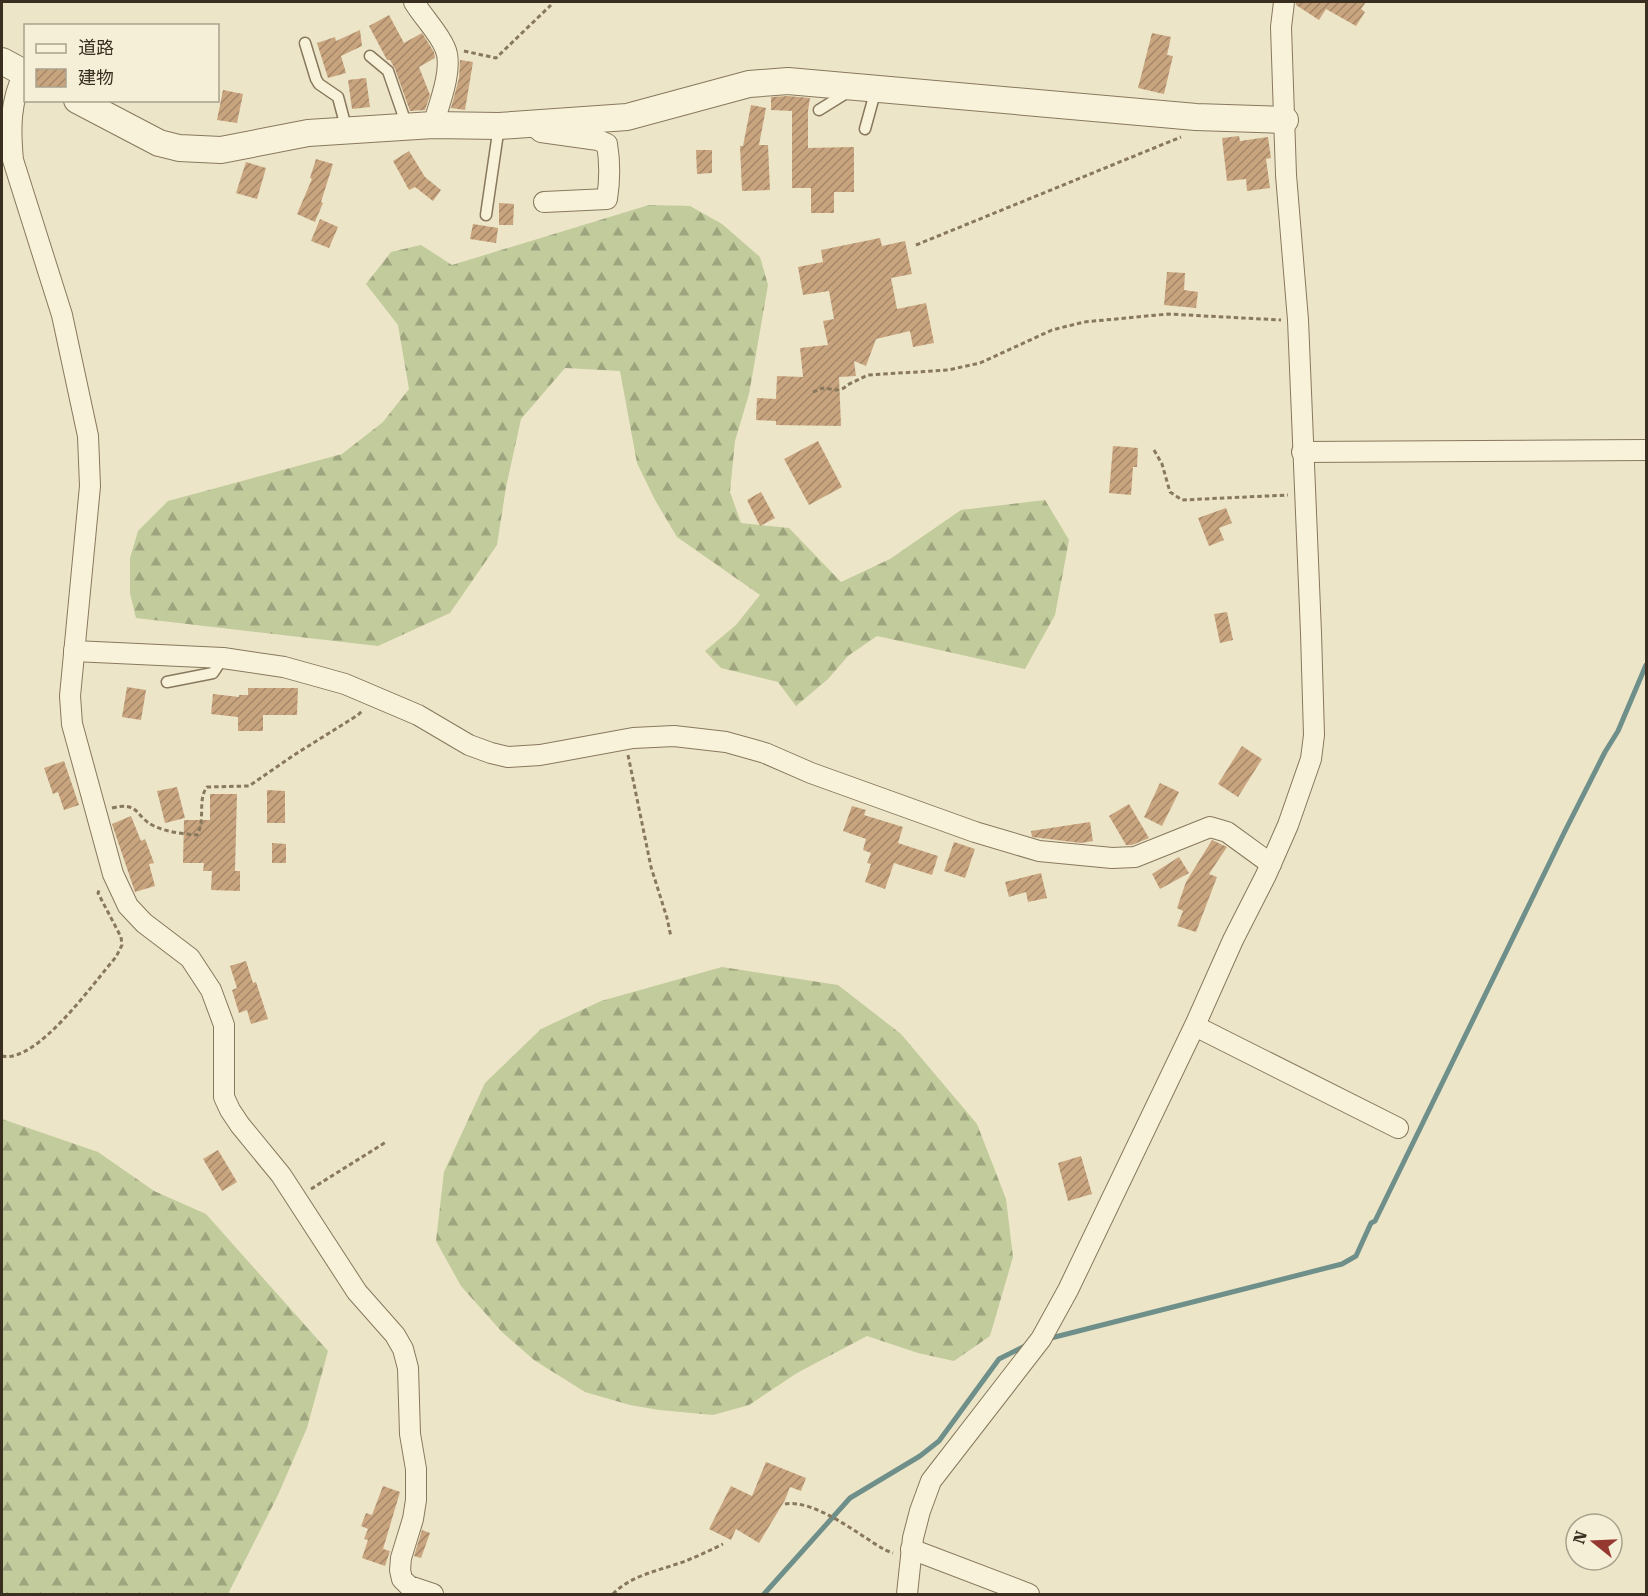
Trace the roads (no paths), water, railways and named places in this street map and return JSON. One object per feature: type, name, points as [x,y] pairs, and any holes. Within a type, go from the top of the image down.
[{"type":"street","points":[[414,2],[445,47],[448,58],[446,78],[433,124]]},
{"type":"street","points":[[907,1594],[910,1553],[920,1511],[931,1481],[1041,1338],[1068,1290],[1271,864],[1303,786],[1311,759],[1313,743],[1311,633],[1298,320],[1286,175],[1281,27],[1284,2]]},
{"type":"street","points":[[2,61],[16,83],[11,134],[13,160],[62,315],[88,436],[90,486],[70,696],[72,724],[113,874],[128,906],[144,923],[189,958],[211,990],[224,1025],[224,1097],[240,1125],[281,1175],[357,1292],[396,1335],[403,1349],[408,1368],[410,1434],[416,1469],[416,1500],[400,1570],[402,1579],[409,1586],[433,1594]]},
{"type":"street","points":[[81,102],[159,143],[179,148],[221,150],[309,133],[433,124],[499,126],[627,117],[749,84],[788,81],[1196,117],[1285,120]]},
{"type":"street","points":[[531,124],[541,132],[598,140],[607,144],[610,183],[607,199],[544,201]]},
{"type":"street","points":[[1302,452],[1647,450]]},
{"type":"street","points":[[74,651],[223,658],[284,667],[345,684],[418,715],[469,745],[508,757],[540,755],[624,739],[674,736],[726,742],[765,753],[811,773],[975,832],[1039,851],[1112,858],[1135,857],[1210,827],[1227,832],[1271,864]]},
{"type":"street","points":[[1194,1026],[1398,1128]]},
{"type":"street","points":[[910,1553],[1029,1594]]},
{"type":"lane","points":[[305,43],[319,84],[338,97],[347,131]]},
{"type":"lane","points":[[370,57],[387,71],[407,127]]},
{"type":"lane","points":[[819,110],[866,88],[865,129]]},
{"type":"lane","points":[[486,215],[499,126]]},
{"type":"lane","points":[[167,682],[213,673],[223,658]]},
{"type":"waterway","points":[[1047,1339],[1342,1264],[1356,1256],[1564,833],[1618,731],[1646,665]]},
{"type":"waterway","points":[[764,1594],[850,1498],[920,1456],[939,1441],[999,1359],[1029,1344]]}]
